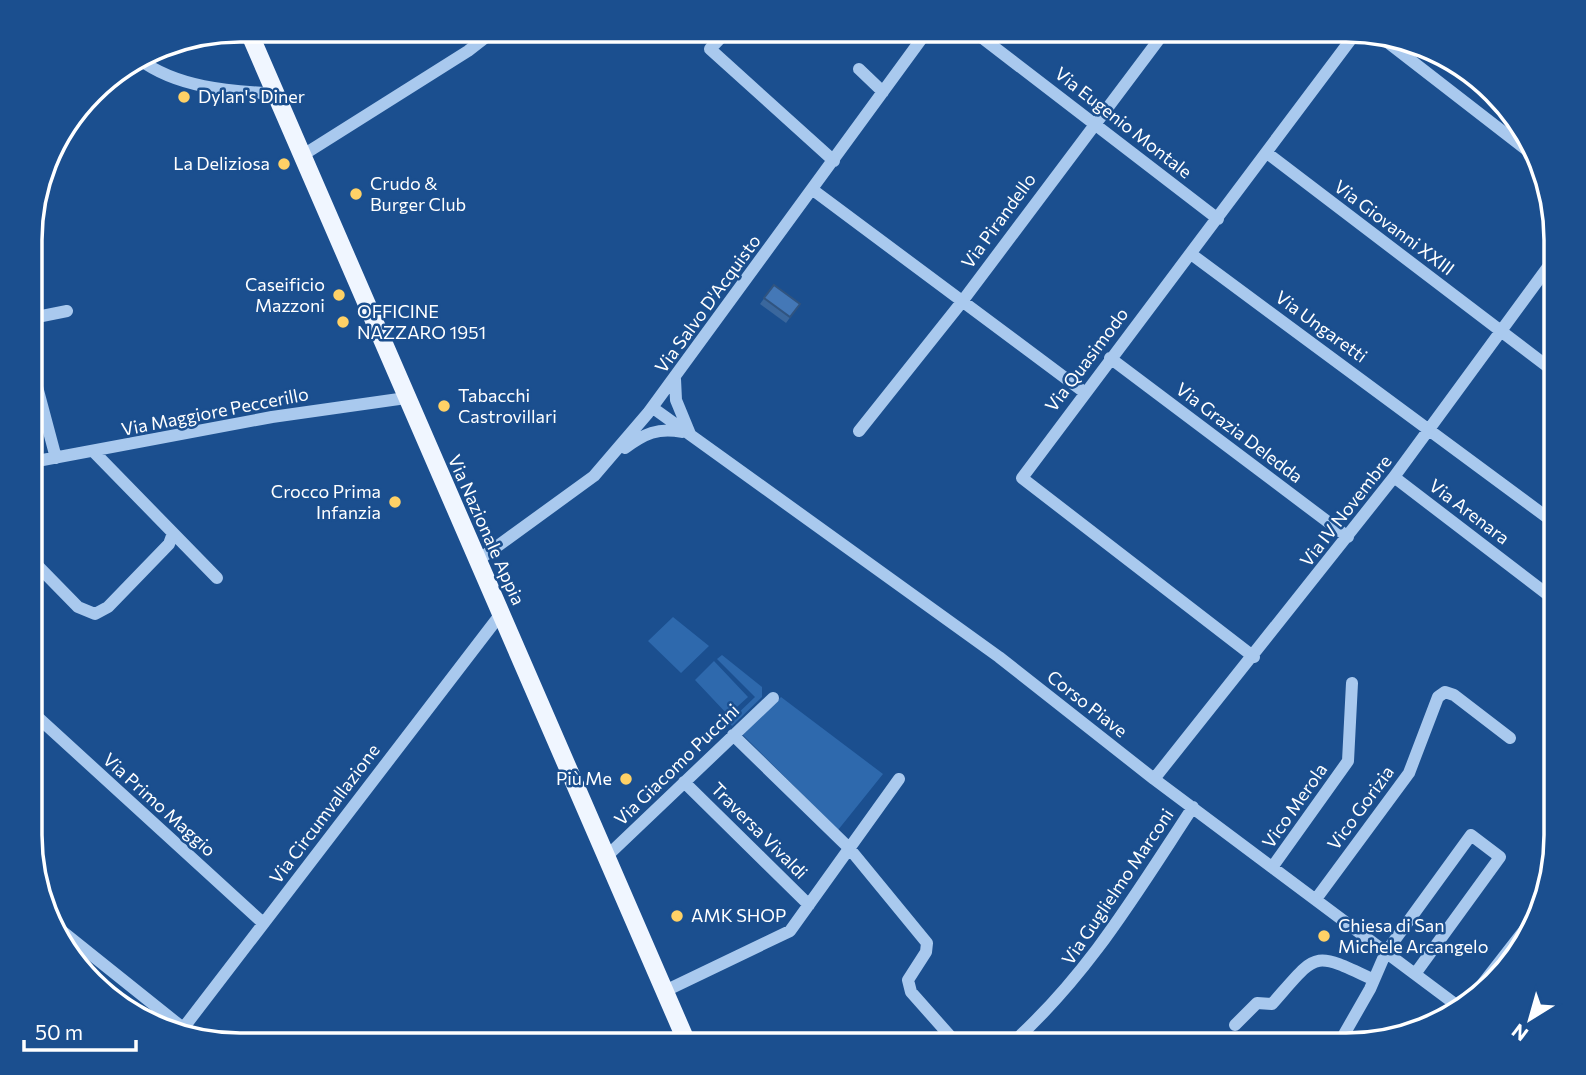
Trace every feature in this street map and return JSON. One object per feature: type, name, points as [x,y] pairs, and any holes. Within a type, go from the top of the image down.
[{"type":"main road","name":"Via Nazionale Appia","points":[[253,42],[405,398],[683,1033]]},
{"type":"street","points":[[303,155],[480,42]]},
{"type":"street","points":[[717,42],[710,49],[834,161]]},
{"type":"street","name":"Via Salvo D'Acquisto","points":[[477,561],[594,475],[653,408],[919,42]]},
{"type":"street","name":"Via Eugenio Montale","points":[[988,42],[1218,219]]},
{"type":"street","name":"Via Pirandello","points":[[859,431],[961,303],[1157,42]]},
{"type":"street","name":"Via Quasimodo","points":[[1254,657],[1022,478],[1349,42]]},
{"type":"street","points":[[1397,50],[1519,144]]},
{"type":"street","points":[[148,65],[154,70],[206,87],[276,94]]},
{"type":"street","points":[[859,69],[883,92]]},
{"type":"street","name":"Via Giovanni XXIII","points":[[1267,153],[1544,364]]},
{"type":"street","points":[[813,190],[961,303],[1084,392]]},
{"type":"street","name":"Via Ungaretti","points":[[1191,254],[1430,428],[1544,515]]},
{"type":"street","name":"Via IV Novembre","points":[[1154,779],[1348,537],[1544,273]]},
{"type":"street","points":[[42,316],[67,311]]},
{"type":"street","name":"Via Grazia Deledda","points":[[1110,358],[1348,537]]},
{"type":"street","points":[[675,379],[676,400],[690,434]]},
{"type":"street","name":"Via Maggiore Peccerillo","points":[[42,460],[272,417],[405,398]]},
{"type":"street","points":[[42,406],[56,458]]},
{"type":"street","name":"Corso Piave","points":[[653,408],[999,657],[1154,779],[1452,1002]]},
{"type":"street","points":[[607,461],[652,431],[667,429],[690,434]]},
{"type":"street","points":[[94,452],[217,578]]},
{"type":"street","name":"Via Arenara","points":[[1394,477],[1544,592]]},
{"type":"street","points":[[42,570],[78,607],[95,614],[108,607],[169,544],[173,533]]},
{"type":"street","name":"Via Circumvallazione","points":[[185,1024],[500,615]]},
{"type":"street","name":"Vico Merola","points":[[1273,866],[1348,761],[1352,682]]},
{"type":"street","name":"Vico Gorizia","points":[[1316,899],[1409,773],[1438,697],[1445,692],[1454,695],[1510,738]]},
{"type":"street","name":"Via Giacomo Puccini","points":[[606,857],[773,698]]},
{"type":"street","name":"Via Primo Maggio","points":[[42,721],[263,923]]},
{"type":"street","points":[[733,735],[849,848],[927,943],[926,952],[908,980],[911,992],[947,1033]]},
{"type":"street","points":[[664,991],[790,931],[899,779]]},
{"type":"street","name":"Traversa Vivaldi","points":[[684,782],[809,905]]},
{"type":"street","name":"Via Guglielmo Marconi","points":[[1024,1033],[1050,1010],[1091,961],[1193,807]]},
{"type":"street","points":[[1345,1033],[1386,952],[1471,835],[1500,857],[1415,974]]},
{"type":"street","points":[[73,942],[163,1017]]},
{"type":"street","points":[[1236,1025],[1257,1003],[1272,1004],[1307,966],[1321,958],[1330,959],[1374,980]]},
{"type":"shaded area","points":[[673,617],[709,646],[681,673],[648,641]]},
{"type":"shaded area","points":[[722,655],[762,687],[762,697],[732,726],[729,722],[755,697],[717,659]]},
{"type":"shaded area","points":[[714,661],[748,697],[728,715],[695,680]]},
{"type":"shaded area","points":[[781,697],[883,774],[838,830],[743,735]]},
{"type":"building","points":[[774,285],[800,304],[790,317],[764,298]]},
{"type":"place","name":"Dylan's Diner","points":[[184,97]]},
{"type":"place","name":"La Deliziosa","points":[[284,164]]},
{"type":"place","name":"Crudo & Burger Club","points":[[356,194]]},
{"type":"place","name":"Caseificio Mazzoni","points":[[339,295]]},
{"type":"place","name":"OFFICINE NAZZARO 1951","points":[[343,322]]},
{"type":"place","name":"Tabacchi Castrovillari","points":[[444,406]]},
{"type":"place","name":"Crocco Prima Infanzia","points":[[395,502]]},
{"type":"place","name":"Più Me","points":[[626,779]]},
{"type":"place","name":"AMK SHOP","points":[[677,916]]},
{"type":"place","name":"Chiesa di San Michele Arcangelo","points":[[1324,936]]}]
